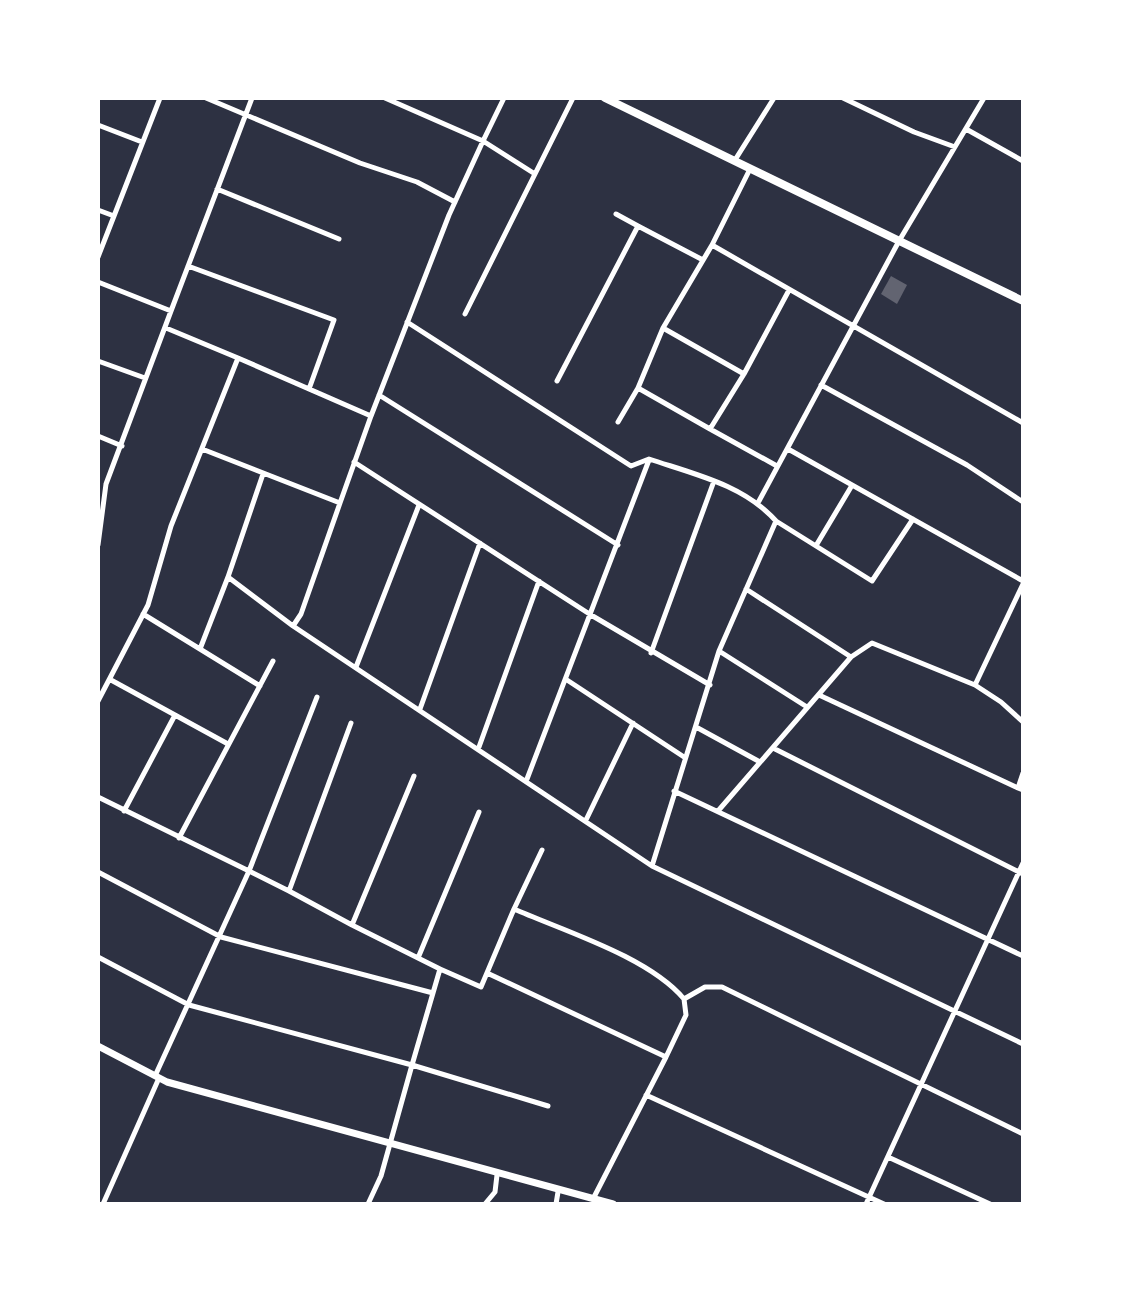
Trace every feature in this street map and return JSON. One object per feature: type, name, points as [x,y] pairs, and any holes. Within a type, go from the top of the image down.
[{"type":"main road","points":[[605,98],[1023,301]]},
{"type":"street","points":[[98,257],[160,98]]},
{"type":"street","points":[[206,98],[360,163],[417,182],[455,202]]},
{"type":"street","points":[[98,545],[106,484],[252,98]]},
{"type":"street","points":[[385,98],[483,141],[535,174]]},
{"type":"street","points":[[293,626],[301,614],[407,322],[455,202],[504,98]]},
{"type":"street","points":[[465,314],[573,98]]},
{"type":"street","points":[[735,160],[774,98]]},
{"type":"street","points":[[843,98],[914,132],[955,147]]},
{"type":"street","points":[[759,501],[899,241],[984,98]]},
{"type":"street","points":[[98,125],[142,142]]},
{"type":"street","points":[[966,129],[1023,161]]},
{"type":"street","points":[[618,422],[638,388],[663,328],[712,245],[751,168]]},
{"type":"street","points":[[217,189],[339,239]]},
{"type":"street","points":[[98,210],[114,216]]},
{"type":"street","points":[[616,214],[703,260]]},
{"type":"street","points":[[557,381],[638,226]]},
{"type":"street","points":[[712,245],[788,292],[1023,423]]},
{"type":"street","points":[[188,266],[334,320],[309,389]]},
{"type":"street","points":[[98,282],[171,311]]},
{"type":"street","points":[[710,429],[788,292]]},
{"type":"street","points":[[407,322],[631,466],[649,459],[714,480],[759,501],[776,521],[817,544],[865,579],[872,581],[913,519]]},
{"type":"street","points":[[166,328],[371,416]]},
{"type":"street","points":[[663,328],[744,374]]},
{"type":"street","points":[[98,701],[143,614],[171,526],[238,358]]},
{"type":"street","points":[[98,361],[145,378]]},
{"type":"street","points":[[821,385],[967,465],[1023,502]]},
{"type":"street","points":[[638,388],[777,466]]},
{"type":"street","points":[[379,395],[618,545]]},
{"type":"street","points":[[98,436],[122,446]]},
{"type":"street","points":[[202,449],[340,503]]},
{"type":"street","points":[[788,449],[1023,583],[975,685]]},
{"type":"street","points":[[527,779],[649,459]]},
{"type":"street","points":[[354,462],[651,653],[710,685]]},
{"type":"street","points":[[200,649],[263,474]]},
{"type":"street","points":[[651,653],[714,480]]},
{"type":"street","points":[[817,544],[851,487]]},
{"type":"street","points":[[356,667],[419,505]]},
{"type":"street","points":[[652,866],[719,651],[776,521]]},
{"type":"street","points":[[420,709],[480,543]]},
{"type":"street","points":[[228,577],[293,626],[527,779],[652,866],[1023,1044]]},
{"type":"street","points":[[479,747],[539,581]]},
{"type":"street","points":[[746,589],[851,657]]},
{"type":"street","points":[[143,614],[260,686]]},
{"type":"street","points":[[718,811],[851,657],[872,643],[975,685],[1001,702],[1023,722]]},
{"type":"street","points":[[719,651],[807,707]]},
{"type":"street","points":[[179,838],[273,661]]},
{"type":"street","points":[[111,680],[228,744]]},
{"type":"street","points":[[567,680],[684,757]]},
{"type":"street","points":[[819,695],[1020,789],[1023,773]]},
{"type":"street","points":[[103,1204],[249,871],[317,697]]},
{"type":"street","points":[[124,811],[175,715]]},
{"type":"street","points":[[289,891],[351,723]]},
{"type":"street","points":[[586,820],[633,723]]},
{"type":"street","points":[[696,727],[760,762]]},
{"type":"street","points":[[773,748],[1021,873]]},
{"type":"street","points":[[352,925],[414,776]]},
{"type":"street","points":[[674,791],[1023,956]]},
{"type":"street","points":[[98,797],[481,987],[542,850]]},
{"type":"street","points":[[418,958],[479,812]]},
{"type":"street","points":[[867,1201],[1023,863]]},
{"type":"street","points":[[98,872],[221,937],[433,993]]},
{"type":"street","points":[[514,909],[633,962],[668,983],[684,999],[686,1015],[592,1200]]},
{"type":"street","points":[[98,957],[189,1005],[412,1065],[548,1106]]},
{"type":"street","points":[[368,1204],[381,1176],[388,1140],[440,969]]},
{"type":"street","points":[[487,973],[666,1057]]},
{"type":"street","points":[[684,999],[705,987],[722,987],[920,1087],[1023,1134]]},
{"type":"street","points":[[98,1046],[157,1077],[388,1140],[558,1192],[613,1204]]},
{"type":"street","points":[[646,1095],[867,1201],[884,1204]]},
{"type":"street","points":[[888,1157],[990,1204]]},
{"type":"street","points":[[485,1204],[495,1192],[497,1175]]},
{"type":"street","points":[[556,1204],[558,1192]]},
{"type":"building","points":[[891,276],[907,285],[897,304],[881,294]]}]
